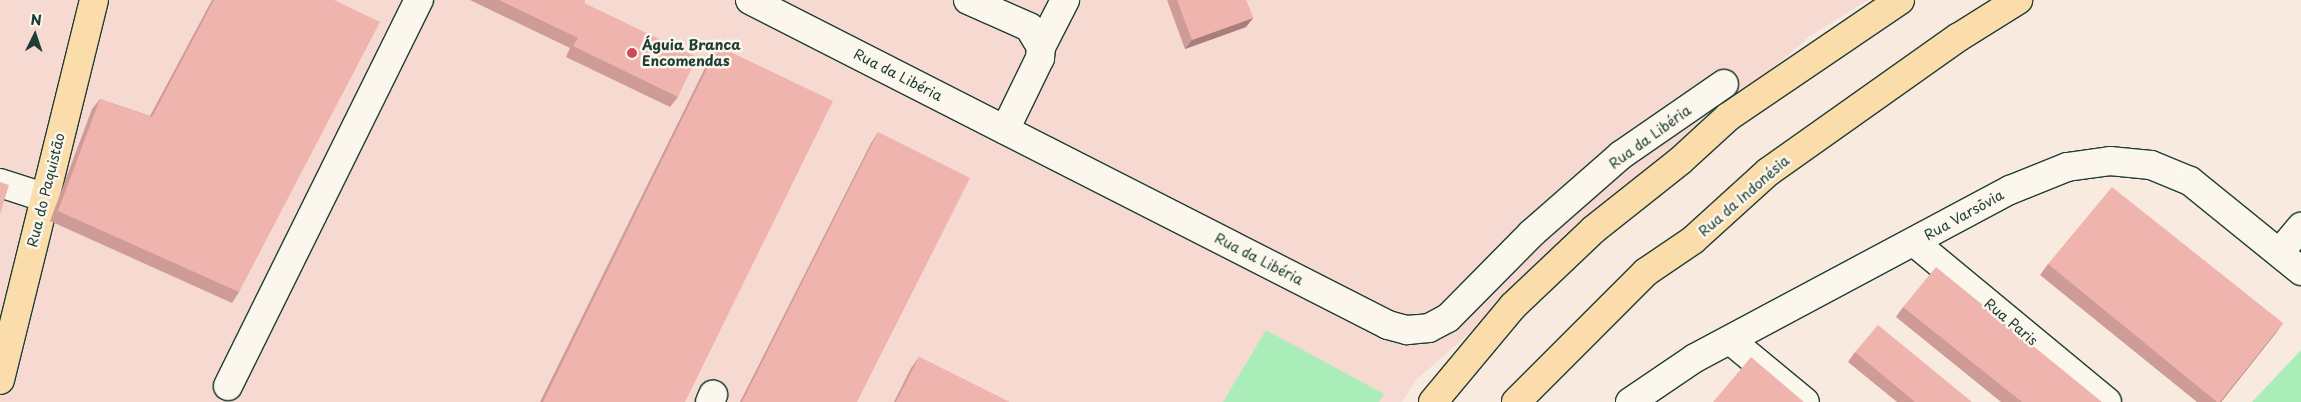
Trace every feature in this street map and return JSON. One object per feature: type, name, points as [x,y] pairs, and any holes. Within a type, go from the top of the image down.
[{"type":"main road","name":"Rua do Paquistão","points":[[0,380],[43,197],[94,0]]},
{"type":"main road","points":[[1433,402],[1514,306],[1593,230],[1680,161],[1728,117],[1900,0]]},
{"type":"main road","name":"Rua da Indonésia","points":[[1516,402],[1646,272],[1692,240],[1768,172],[1959,37],[2018,0]]},
{"type":"street","points":[[228,386],[419,0]]},
{"type":"street","name":"Rua da Libéria","points":[[750,0],[1388,325],[1407,330],[1429,328],[1448,318],[1532,233],[1621,155],[1724,84]]},
{"type":"street","points":[[968,0],[1029,27],[1041,47]]},
{"type":"street","points":[[1005,130],[1040,58],[1041,47],[1065,0]]},
{"type":"street","name":"Rua Varsōvia","points":[[1630,402],[1695,358],[1916,243],[2010,190],[2067,167],[2110,161],[2151,165],[2190,181],[2280,252],[2301,271]]},
{"type":"street","points":[[0,183],[43,197]]},
{"type":"street","points":[[2280,252],[2301,227]]},
{"type":"street","name":"Rua Paris","points":[[1916,243],[2108,402]]},
{"type":"street","points":[[1730,340],[1805,402]]},
{"type":"shaded area","points":[[0,0],[1868,0],[1810,36],[1417,379],[1402,402],[0,402]]},
{"type":"green space","points":[[1266,330],[1384,394],[1379,402],[1223,402]]},
{"type":"green space","points":[[2301,350],[2301,402],[2252,402]]},
{"type":"building","points":[[214,0],[334,0],[380,22],[239,292],[58,211],[100,99],[152,117]]},
{"type":"building","points":[[499,0],[585,0],[584,3],[697,57],[678,97],[573,46],[578,38]]},
{"type":"building","points":[[1177,0],[1246,0],[1253,18],[1192,40]]},
{"type":"building","points":[[718,46],[833,101],[685,402],[543,402]]},
{"type":"building","points":[[878,132],[970,178],[857,402],[742,402]]},
{"type":"building","points":[[0,182],[9,185],[0,214]]},
{"type":"building","points":[[2112,187],[2283,323],[2220,402],[2217,402],[2048,264]]},
{"type":"building","points":[[1936,267],[2102,402],[2022,402],[1903,307]]},
{"type":"building","points":[[1878,325],[1972,402],[1915,402],[1855,352]]},
{"type":"building","points":[[919,357],[1009,402],[896,402]]},
{"type":"building","points":[[1751,357],[1804,402],[1713,402]]},
{"type":"place","name":"Águia Branca Encomendas","points":[[632,53]]}]
